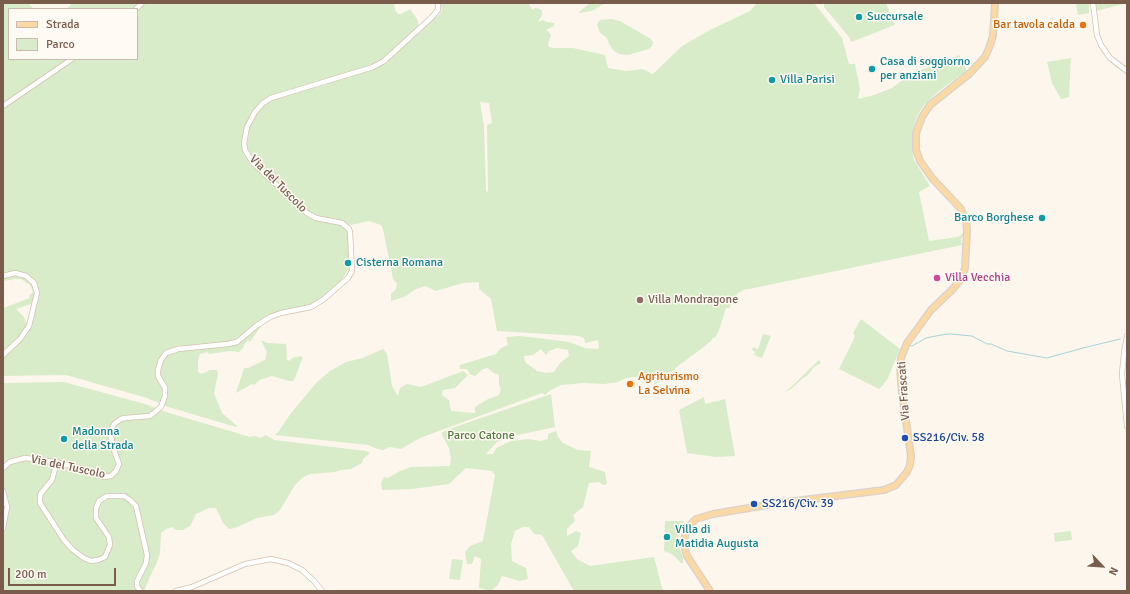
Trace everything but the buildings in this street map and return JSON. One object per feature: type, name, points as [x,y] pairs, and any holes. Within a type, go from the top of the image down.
[{"type":"main road","name":"Via Frascati","points":[[710,591],[687,556],[684,547],[684,539],[687,529],[696,519],[713,514],[779,503],[884,490],[894,487],[907,472],[911,456],[902,393],[900,366],[901,358],[907,343],[930,311],[955,287],[962,277],[965,266],[967,230],[966,218],[960,208],[932,178],[918,159],[916,150],[916,133],[922,117],[930,105],[969,74],[985,57],[992,36],[995,3]]},
{"type":"street","name":"Via del Tuscolo","points":[[3,468],[10,462],[20,458],[53,462],[79,468],[102,477],[111,476],[116,472],[119,464],[111,436],[114,424],[121,419],[150,416],[161,407],[165,392],[158,376],[158,370],[161,360],[166,353],[178,349],[237,342],[256,326],[270,317],[311,306],[324,300],[348,278],[352,271],[349,229],[342,223],[316,218],[307,213],[253,163],[245,150],[244,143],[247,127],[255,112],[263,103],[271,98],[373,67],[384,61],[431,18],[438,10],[438,3]]},
{"type":"street","points":[[1093,3],[1097,35],[1101,45],[1110,58],[1127,71]]},
{"type":"street","points":[[3,106],[71,60]]},
{"type":"street","points":[[3,276],[15,273],[26,276],[34,283],[37,293],[30,326],[20,339],[3,355]]},
{"type":"street","points":[[1127,336],[1122,374],[1127,426]]},
{"type":"street","points":[[44,461],[53,467],[53,475]]},
{"type":"street","points":[[53,462],[56,465],[53,475]]},
{"type":"street","points":[[61,464],[56,469],[49,484],[41,493],[40,503],[64,540],[73,550],[84,558],[91,561],[98,560],[104,557],[110,545],[109,538],[98,522],[95,513],[96,508],[104,497],[124,496],[133,502],[138,510],[147,555],[146,564],[137,581],[137,586],[140,591]]},
{"type":"street","points":[[3,491],[7,508],[3,528]]},
{"type":"street","points":[[176,591],[194,586],[248,564],[272,559],[288,563],[302,570],[322,591]]},
{"type":"green space","points":[[3,3],[28,3],[33,8],[8,8],[8,60],[138,60],[138,8],[67,8],[73,3],[394,3],[395,10],[398,14],[410,9],[417,19],[419,27],[422,28],[425,26],[428,17],[431,15],[436,17],[440,14],[442,10],[440,3],[530,3],[529,5],[533,10],[535,8],[542,11],[542,15],[538,22],[543,20],[554,23],[554,26],[546,30],[551,35],[548,44],[549,47],[573,48],[605,55],[608,68],[626,71],[643,69],[652,74],[682,46],[710,30],[750,11],[757,3],[814,3],[842,38],[849,64],[855,64],[860,89],[858,99],[892,88],[915,71],[935,66],[959,55],[967,71],[940,90],[924,105],[917,116],[912,134],[914,160],[930,186],[919,192],[929,241],[958,237],[964,233],[961,240],[962,245],[744,290],[738,293],[729,308],[726,308],[715,338],[713,337],[712,340],[660,382],[655,384],[654,382],[657,378],[653,378],[649,381],[635,377],[604,384],[584,383],[561,385],[545,395],[542,393],[420,438],[401,449],[390,447],[383,450],[368,445],[275,435],[317,382],[330,371],[346,362],[363,358],[383,349],[387,354],[392,386],[398,396],[400,388],[407,384],[421,387],[463,371],[468,375],[455,388],[443,390],[442,395],[449,400],[451,411],[475,413],[475,407],[488,399],[499,395],[501,389],[499,385],[499,375],[492,372],[488,368],[483,369],[475,376],[470,374],[467,369],[460,369],[460,365],[496,354],[501,348],[508,345],[506,337],[520,336],[569,342],[585,348],[598,349],[598,340],[585,343],[584,338],[579,336],[497,331],[491,299],[479,289],[479,282],[463,283],[436,291],[426,286],[416,289],[404,297],[391,301],[391,294],[396,289],[397,283],[393,279],[381,225],[369,221],[351,225],[351,223],[348,231],[349,269],[331,292],[311,306],[269,315],[250,342],[248,340],[239,352],[229,351],[209,354],[208,352],[200,354],[198,360],[198,372],[202,374],[210,370],[217,370],[218,374],[214,393],[222,413],[237,426],[236,427],[168,407],[147,398],[66,375],[3,376],[3,308],[30,298],[29,296],[33,292],[30,285],[21,279],[3,281]],"holes":[[[480,102],[489,103],[492,123],[487,125],[488,192],[486,191],[484,126]],[[32,304],[28,324],[27,324],[24,317],[16,309]],[[557,348],[568,350],[569,356],[560,363],[554,372],[546,373],[537,371],[525,362],[524,356],[533,355],[541,349],[546,355],[549,351]]]},
{"type":"green space","points":[[590,3],[605,3],[592,11],[579,13]]},
{"type":"green space","points":[[824,3],[886,3],[895,25],[851,42],[849,37],[824,7]]},
{"type":"green space","points":[[1076,3],[1089,3],[1089,13],[1078,15]]},
{"type":"green space","points":[[1095,3],[1127,3],[1097,11]]},
{"type":"green space","points":[[611,19],[620,21],[651,39],[653,42],[652,46],[649,49],[628,55],[619,54],[614,51],[606,37],[600,33],[597,24],[600,20]]},
{"type":"green space","points":[[1071,58],[1069,97],[1061,99],[1052,83],[1047,62]]},
{"type":"green space","points":[[861,319],[900,349],[888,378],[879,389],[839,369],[855,336],[853,333]]},
{"type":"green space","points":[[763,334],[771,336],[762,358],[754,355],[755,352],[752,350],[753,347],[758,349]]},
{"type":"green space","points":[[261,340],[267,343],[286,344],[286,359],[290,361],[292,358],[303,357],[295,378],[293,381],[289,381],[272,376],[260,380],[254,385],[252,384],[236,393],[244,368],[248,368],[265,360],[267,352]]},
{"type":"green space","points":[[819,360],[821,363],[814,367],[808,375],[791,389],[783,393],[790,388]]},
{"type":"green space","points":[[64,382],[145,404],[166,412],[250,437],[255,436],[261,438],[266,435],[274,440],[366,451],[370,453],[363,459],[362,463],[351,469],[310,474],[302,478],[295,485],[280,510],[274,515],[257,518],[235,528],[229,529],[223,523],[216,508],[209,508],[196,514],[190,526],[183,530],[176,530],[172,527],[166,529],[161,533],[160,553],[144,591],[3,591],[3,383]]},
{"type":"green space","name":"Parco Catone","points":[[551,394],[555,427],[513,436],[497,442],[486,454],[493,454],[496,448],[511,441],[529,439],[540,441],[548,439],[548,434],[556,431],[558,437],[563,443],[578,450],[591,451],[589,467],[605,472],[607,484],[603,485],[599,482],[589,483],[583,507],[573,515],[575,521],[567,529],[567,536],[576,531],[581,533],[578,546],[571,551],[577,559],[590,566],[654,557],[663,591],[574,591],[542,535],[534,534],[529,527],[523,527],[515,531],[511,544],[512,561],[526,568],[528,579],[520,581],[502,576],[498,585],[491,591],[479,588],[481,559],[475,556],[472,564],[467,564],[465,552],[470,546],[483,541],[495,475],[492,471],[466,468],[449,484],[412,489],[382,490],[381,483],[384,477],[388,478],[411,467],[450,466],[451,458],[449,448],[441,433]]},
{"type":"green space","points":[[704,397],[705,404],[725,399],[735,456],[716,457],[687,453],[679,410]]},
{"type":"green space","points":[[665,521],[684,521],[679,532],[678,540],[683,557],[683,563],[681,563],[672,554],[664,551]]},
{"type":"green space","points":[[1071,531],[1072,540],[1055,542],[1054,533]]},
{"type":"green space","points":[[452,559],[463,560],[460,580],[449,579]]},
{"type":"waterway","points":[[909,345],[912,346],[926,338],[941,335],[950,334],[972,336],[987,344],[991,344],[1007,351],[1047,358],[1120,339]]},
{"type":"place","name":"Succursale","points":[[859,17]]},
{"type":"place","name":"Bar tavola calda","points":[[1083,25]]},
{"type":"place","name":"Casa di soggiorno per anziani","points":[[872,69]]},
{"type":"place","name":"Villa Parisi","points":[[772,80]]},
{"type":"place","name":"Barco Borghese","points":[[1042,218]]},
{"type":"place","name":"Cisterna Romana","points":[[348,263]]},
{"type":"place","name":"Villa Vecchia","points":[[937,278]]},
{"type":"place","name":"Villa Mondragone","points":[[640,300]]},
{"type":"place","name":"Agriturismo La Selvina","points":[[630,384]]},
{"type":"place","name":"SS216/Civ. 58","points":[[905,438]]},
{"type":"place","name":"Madonna della Strada","points":[[64,439]]},
{"type":"place","name":"SS216/Civ. 39","points":[[754,504]]},
{"type":"place","name":"Villa di Matidia Augusta","points":[[667,537]]}]
